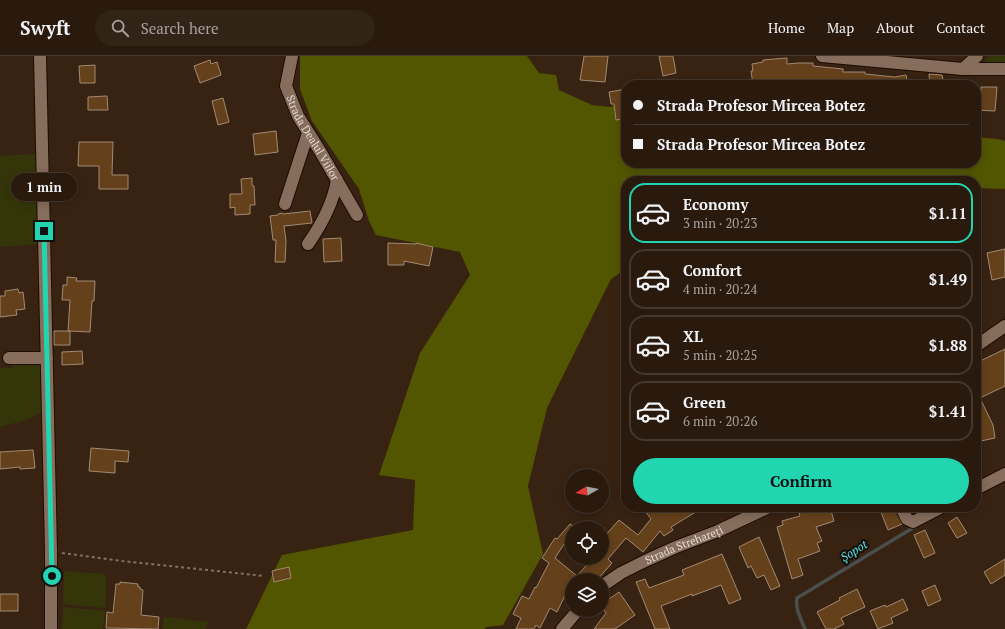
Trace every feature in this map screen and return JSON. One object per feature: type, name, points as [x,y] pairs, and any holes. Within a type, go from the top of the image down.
[{"type":"street","points":[[40,56],[51,551],[51,629]]},
{"type":"street","name":"Strada Dealul Viilor","points":[[292,56],[286,86],[298,116],[357,215]]},
{"type":"street","points":[[822,56],[963,69],[1005,69]]},
{"type":"street","points":[[963,69],[977,56]]},
{"type":"street","points":[[285,204],[308,133]]},
{"type":"street","points":[[308,244],[328,211],[335,194],[337,180]]},
{"type":"street","points":[[981,343],[1005,326]]},
{"type":"street","points":[[9,358],[47,358]]},
{"type":"street","points":[[981,486],[1005,474]]},
{"type":"street","name":"Strada Strehareți","points":[[609,581],[621,572],[758,512]]},
{"type":"street","points":[[903,512],[907,519],[913,522],[932,512]]},
{"type":"street","points":[[562,629],[572,617]]},
{"type":"path","points":[[51,551],[122,561],[264,576]]},
{"type":"shaded area","points":[[300,56],[527,56],[539,73],[556,75],[559,90],[592,105],[610,107],[621,104],[621,168],[981,168],[981,137],[1005,141],[1005,189],[981,188],[981,176],[621,176],[621,272],[611,279],[547,408],[528,486],[543,554],[503,625],[486,627],[485,629],[246,629],[282,555],[413,530],[415,480],[379,475],[420,353],[470,275],[460,252],[376,235],[369,221],[359,189],[312,121],[300,89]]},
{"type":"shaded area","points":[[989,56],[1005,56],[1005,63],[985,62],[984,61]]},
{"type":"shaded area","points":[[36,154],[38,244],[0,247],[0,156]]},
{"type":"shaded area","points":[[40,362],[42,412],[27,420],[0,427],[0,368],[12,368],[12,363]]},
{"type":"shaded area","points":[[64,571],[104,574],[106,576],[105,608],[63,604]]},
{"type":"shaded area","points":[[63,607],[105,611],[103,628],[105,629],[62,629]]},
{"type":"shaded area","points":[[164,617],[209,622],[205,629],[162,629]]},
{"type":"building","points":[[584,56],[608,56],[605,82],[580,80]]},
{"type":"building","points":[[659,56],[673,56],[676,73],[663,76]]},
{"type":"building","points":[[787,58],[787,64],[813,63],[813,66],[843,69],[843,72],[865,72],[865,74],[895,77],[906,75],[907,80],[752,80],[752,64],[763,62],[763,60]]},
{"type":"building","points":[[210,60],[211,64],[217,62],[221,75],[200,83],[194,66]]},
{"type":"building","points":[[95,65],[95,83],[80,83],[79,66]]},
{"type":"building","points":[[929,74],[942,75],[943,80],[930,80]]},
{"type":"building","points":[[981,87],[997,87],[995,111],[981,110]]},
{"type":"building","points":[[621,90],[621,119],[616,120],[614,104],[611,104],[609,92]]},
{"type":"building","points":[[107,96],[108,110],[88,110],[88,97]]},
{"type":"building","points":[[223,98],[229,122],[218,125],[212,101]]},
{"type":"building","points":[[276,131],[278,152],[255,155],[253,134]]},
{"type":"building","points":[[79,142],[113,142],[112,175],[128,175],[128,189],[99,189],[99,166],[78,166]]},
{"type":"building","points":[[252,178],[255,205],[250,205],[250,214],[235,215],[235,207],[230,208],[230,194],[242,194],[241,179]]},
{"type":"building","points":[[310,211],[312,223],[284,226],[286,241],[285,262],[275,262],[276,240],[273,240],[270,216],[282,213]]},
{"type":"building","points":[[341,238],[342,261],[324,262],[323,239]]},
{"type":"building","points":[[388,243],[416,243],[433,247],[429,266],[404,261],[404,265],[388,265]]},
{"type":"building","points":[[1005,249],[1005,277],[992,280],[987,253]]},
{"type":"building","points":[[67,277],[77,278],[76,281],[95,281],[90,332],[68,331],[70,300],[62,300],[63,285],[67,285]]},
{"type":"building","points":[[18,289],[19,293],[23,292],[25,309],[16,310],[17,315],[0,317],[0,296],[5,296],[5,291]]},
{"type":"building","points":[[54,331],[70,331],[70,345],[54,345]]},
{"type":"building","points":[[1005,349],[1005,386],[981,398],[981,361]]},
{"type":"building","points":[[82,351],[83,364],[62,365],[62,352]]},
{"type":"building","points":[[981,400],[993,425],[995,438],[981,441]]},
{"type":"building","points":[[91,448],[129,451],[128,462],[115,461],[115,473],[89,471]]},
{"type":"building","points":[[33,450],[35,468],[20,469],[20,467],[0,469],[0,452]]},
{"type":"building","points":[[646,512],[696,512],[671,527],[673,530],[664,536],[660,531],[643,552],[626,538],[609,558],[609,531],[619,520],[638,535],[651,519]]},
{"type":"building","points":[[799,512],[831,512],[834,521],[816,527],[822,541],[817,543],[820,551],[798,559],[803,575],[792,579],[777,527],[783,525],[782,521],[800,516]]},
{"type":"building","points":[[881,512],[896,512],[902,524],[888,530]]},
{"type":"building","points":[[957,517],[967,533],[957,538],[948,523]]},
{"type":"building","points":[[565,530],[565,543],[555,558],[573,573],[565,573],[565,595],[557,612],[550,608],[540,628],[536,625],[534,629],[516,629],[521,618],[513,614],[522,596],[529,599],[535,587],[536,588],[549,563],[542,558],[555,538],[557,539]]},
{"type":"building","points":[[925,530],[935,553],[924,558],[914,535]]},
{"type":"building","points":[[759,537],[780,586],[771,590],[764,575],[757,578],[751,566],[748,568],[739,547]]},
{"type":"building","points":[[722,554],[741,599],[729,604],[721,585],[692,596],[692,594],[661,606],[670,629],[655,629],[636,582],[645,579],[649,588],[684,575],[682,570]]},
{"type":"building","points":[[1005,559],[1005,575],[991,584],[984,572]]},
{"type":"building","points":[[609,560],[612,563],[603,573],[580,573],[587,565],[609,565]]},
{"type":"building","points":[[289,567],[291,578],[274,582],[272,571]]},
{"type":"building","points":[[120,582],[138,584],[138,587],[143,590],[141,615],[159,617],[158,629],[106,628],[107,612],[113,613],[116,584],[120,584]]},
{"type":"building","points":[[935,585],[941,600],[928,606],[922,591]]},
{"type":"building","points":[[857,589],[865,607],[841,618],[844,624],[834,629],[826,629],[817,612]]},
{"type":"building","points":[[619,592],[635,615],[615,629],[594,629],[603,617],[609,617],[609,599]]},
{"type":"building","points":[[0,594],[18,594],[18,611],[0,611]]},
{"type":"building","points":[[903,599],[908,610],[891,618],[893,623],[878,629],[870,611],[885,605],[886,607]]},
{"type":"waterway","name":"Șopot","points":[[805,629],[800,618],[797,598],[916,526]]},
{"type":"route","points":[[44,231],[52,576]]}]
